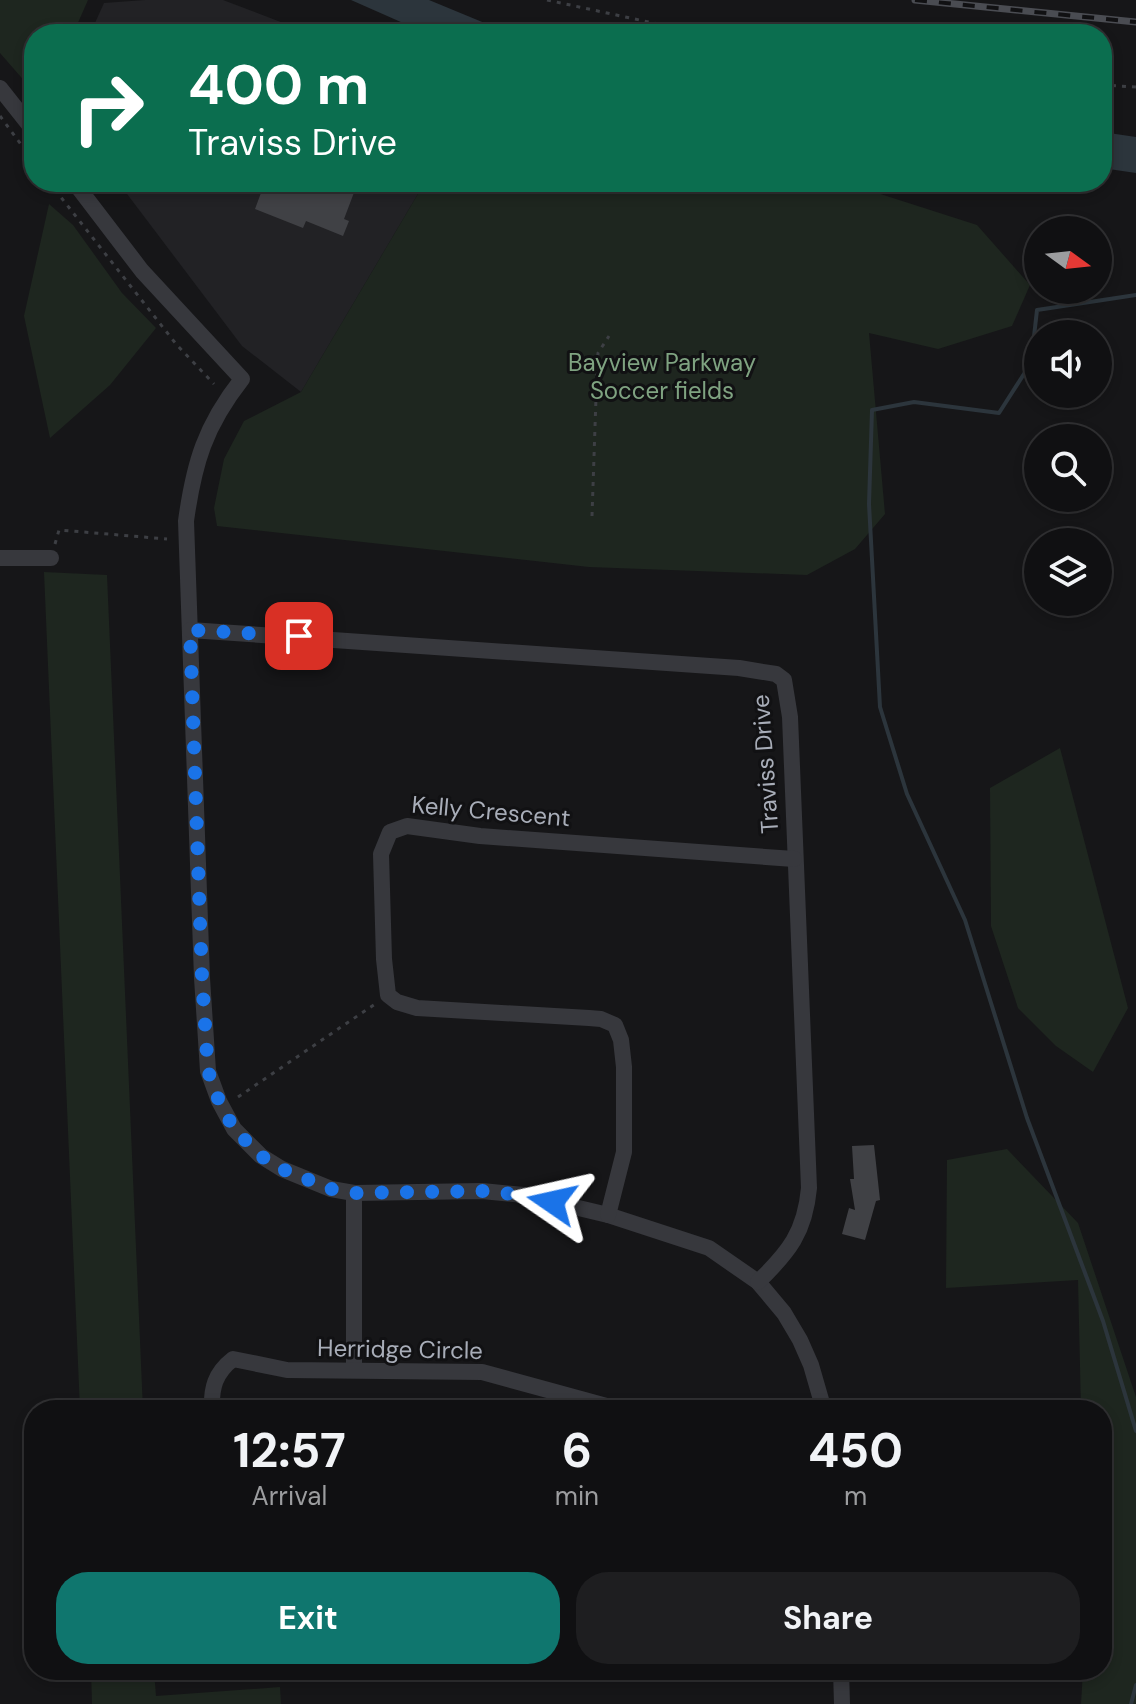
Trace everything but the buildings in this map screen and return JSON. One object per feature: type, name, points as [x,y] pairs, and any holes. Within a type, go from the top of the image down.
[{"type":"street","points":[[0,88],[24,118]]},
{"type":"street","points":[[82,192],[142,271],[242,379],[214,418],[200,449],[192,477],[186,521],[208,1071],[234,1129],[261,1156],[282,1169],[331,1189],[354,1193],[482,1191],[524,1195],[608,1215],[709,1248],[758,1282],[784,1313],[800,1340],[821,1400]]},
{"type":"street","points":[[0,558],[51,558]]},
{"type":"street","name":"Traviss Drive","points":[[190,630],[723,666],[776,674],[784,680],[789,702],[809,1188],[802,1229],[786,1253],[758,1282]]},
{"type":"street","name":"Kelly Crescent","points":[[388,995],[381,854],[390,832],[397,828],[407,826],[480,836],[794,859]]},
{"type":"street","points":[[388,995],[397,1002],[417,1008],[601,1019],[615,1025],[621,1040],[624,1067],[624,1152],[608,1215]]},
{"type":"street","points":[[354,1193],[354,1370]]},
{"type":"street","name":"Herridge Circle","points":[[212,1400],[211,1390],[218,1374],[233,1359],[287,1370],[482,1372],[584,1400]]},
{"type":"street","points":[[841,1680],[842,1704]]},
{"type":"path","points":[[547,0],[658,24]]},
{"type":"path","points":[[1112,86],[1136,87]]},
{"type":"path","points":[[0,116],[24,148]]},
{"type":"path","points":[[57,192],[176,344],[214,384]]},
{"type":"path","points":[[592,516],[598,353],[609,336]]},
{"type":"path","points":[[51,558],[59,530],[167,539]]},
{"type":"path","points":[[238,1097],[388,995]]},
{"type":"shaded area","points":[[223,0],[286,24],[95,24],[104,3]]},
{"type":"shaded area","points":[[351,0],[429,0],[487,24],[405,24]]},
{"type":"shaded area","points":[[1112,133],[1136,137],[1136,173],[1112,169]]},
{"type":"shaded area","points":[[126,192],[419,192],[301,392],[242,346]]},
{"type":"green space","points":[[0,0],[88,0],[77,24],[24,24],[24,81],[0,53]]},
{"type":"green space","name":"Bayview Parkway Soccer fields","points":[[419,192],[874,192],[977,225],[1024,278],[1024,299],[1012,326],[938,349],[869,333],[885,514],[855,549],[807,575],[589,567],[217,526],[214,508],[224,459],[244,421],[301,392]]},
{"type":"green space","points":[[49,204],[73,225],[122,293],[156,328],[110,385],[50,438],[24,316]]},
{"type":"green space","points":[[44,572],[107,575],[143,1400],[80,1400]]},
{"type":"green space","points":[[1060,748],[1128,1008],[1093,1072],[1056,1046],[1018,1008],[991,926],[990,788]]},
{"type":"green space","points":[[1007,1149],[1078,1223],[1136,1397],[1136,1704],[1081,1704],[1082,1680],[1112,1680],[1112,1400],[1081,1400],[1078,1280],[946,1288],[947,1160]]},
{"type":"green space","points":[[91,1680],[155,1680],[156,1696],[280,1687],[281,1704],[92,1704]]},
{"type":"waterway","points":[[1136,295],[1037,310],[1031,363],[999,413],[914,402],[872,410],[869,504],[880,707],[907,794],[965,920],[1027,1118],[1103,1321],[1136,1431]]},
{"type":"waterway","points":[[1131,1704],[1136,1685]]},
{"type":"railway","points":[[915,0],[1136,22]]},
{"type":"route","points":[[299,636],[190,630],[202,978],[208,1071],[219,1101],[234,1129],[261,1156],[282,1169],[331,1189],[354,1193],[482,1191],[524,1195],[552,1202]]}]
